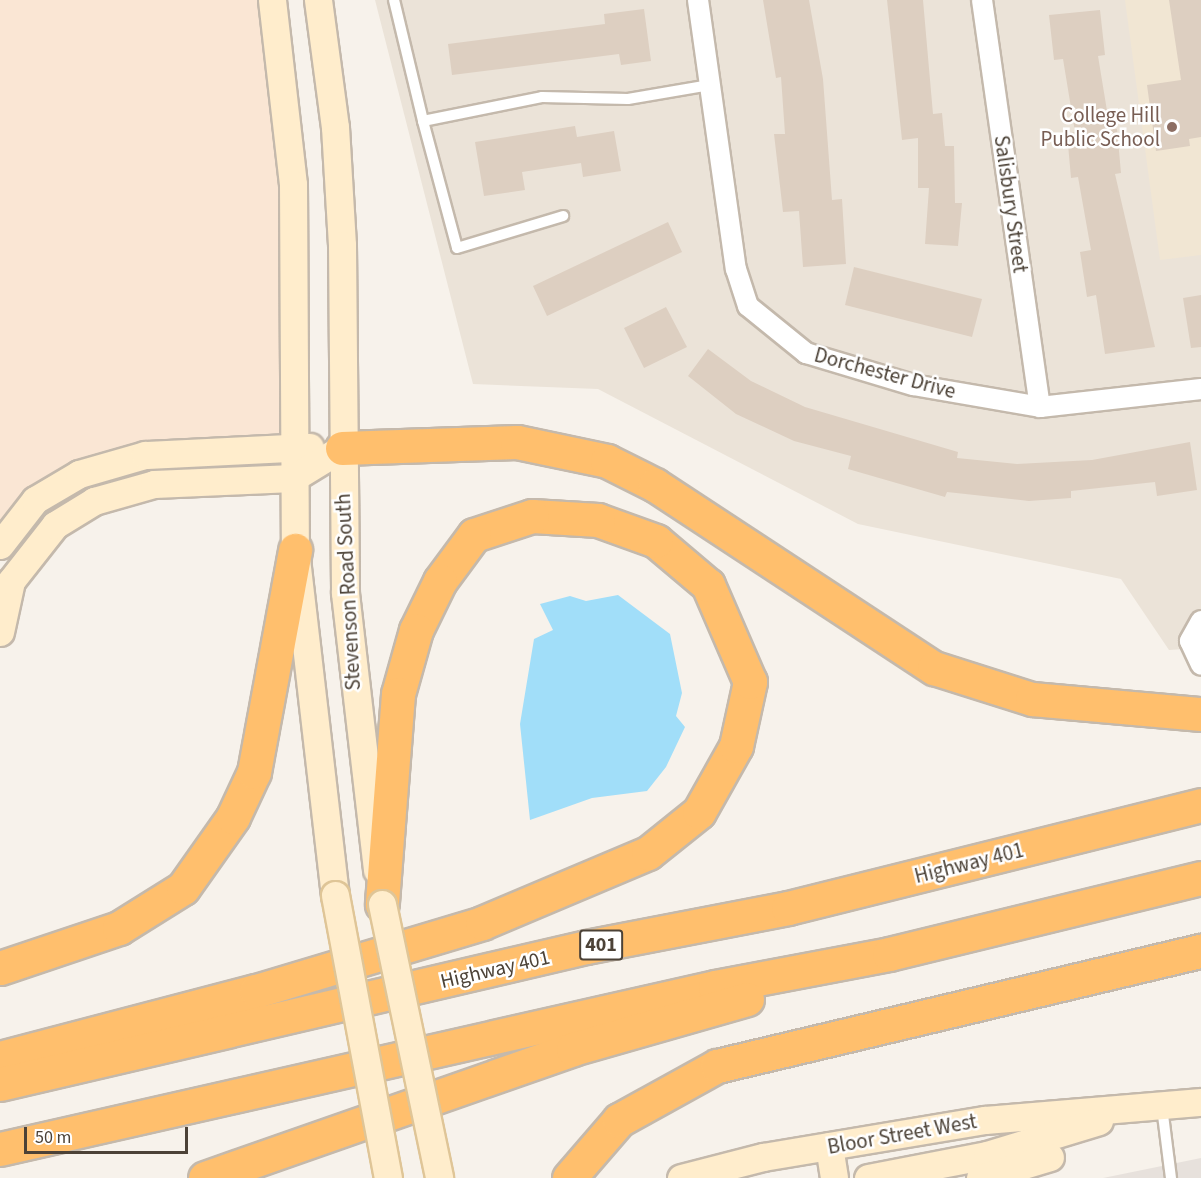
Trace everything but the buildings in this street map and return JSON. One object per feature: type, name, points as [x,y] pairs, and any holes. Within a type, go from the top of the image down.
[{"type":"highway","points":[[342,448],[517,442],[607,461],[655,485],[934,668],[1032,699],[1201,714]]},
{"type":"highway","points":[[0,1058],[256,992],[482,922],[648,853],[699,812],[736,746],[750,682],[708,585],[656,541],[598,520],[532,516],[474,535],[440,580],[416,630],[398,694],[382,904]]},
{"type":"highway","points":[[0,968],[119,928],[183,888],[202,862],[233,817],[254,772],[295,550]]},
{"type":"highway","name":"Highway 401","points":[[0,1084],[586,948],[788,908],[1201,806]]},
{"type":"highway","points":[[0,1149],[715,987],[889,954],[1201,878]]},
{"type":"highway","points":[[569,1178],[588,1151],[619,1120],[717,1066],[1201,951]]},
{"type":"highway","points":[[205,1178],[563,1052],[889,954]]},
{"type":"main road","points":[[272,0],[293,183],[295,550],[335,896],[387,1178]]},
{"type":"main road","name":"Stevenson Road South","points":[[318,0],[339,201],[342,448],[353,701],[382,904],[439,1178]]},
{"type":"main road","points":[[0,545],[35,500],[79,474],[145,455],[293,446],[342,448]]},
{"type":"main road","points":[[0,632],[11,581],[55,525],[94,501],[153,484],[293,478],[342,448]]},
{"type":"main road","name":"Bloor Street West","points":[[681,1178],[840,1144],[985,1120],[1126,1112],[1201,1102]]},
{"type":"main road","points":[[980,1178],[1096,1141],[1162,1107]]},
{"type":"main road","name":"Bloor Street West","points":[[868,1178],[1030,1145],[1126,1112]]},
{"type":"main road","points":[[834,1178],[840,1144]]},
{"type":"main road","points":[[840,1144],[856,1178]]},
{"type":"street","name":"Dorchester Drive","points":[[698,0],[736,269],[748,306],[806,352],[913,385],[1040,407],[1201,389]]},
{"type":"street","name":"Salisbury Street","points":[[982,0],[1040,407]]},
{"type":"street","points":[[1201,621],[1190,641],[1201,666]]},
{"type":"lane","points":[[394,0],[457,248],[563,216]]},
{"type":"lane","points":[[423,121],[542,97],[628,99],[710,85]]},
{"type":"lane","points":[[1162,1107],[1171,1178]]},
{"type":"shaded area","points":[[0,0],[260,0],[281,150],[289,443],[131,450],[0,532]]},
{"type":"shaded area","points":[[375,0],[1201,0],[1201,648],[1169,650],[1121,579],[858,524],[598,389],[473,384]]},
{"type":"shaded area","name":"College Hill Public School","points":[[1125,0],[1201,0],[1201,255],[1160,260]]},
{"type":"shaded area","points":[[1201,1158],[1201,1178],[1103,1178]]},
{"type":"water","points":[[618,595],[670,634],[682,693],[676,716],[685,727],[666,767],[647,791],[592,798],[530,820],[520,724],[534,639],[553,630],[540,604],[570,596],[586,601]]},
{"type":"place","name":"College Hill Public School","points":[[1172,127]]}]
